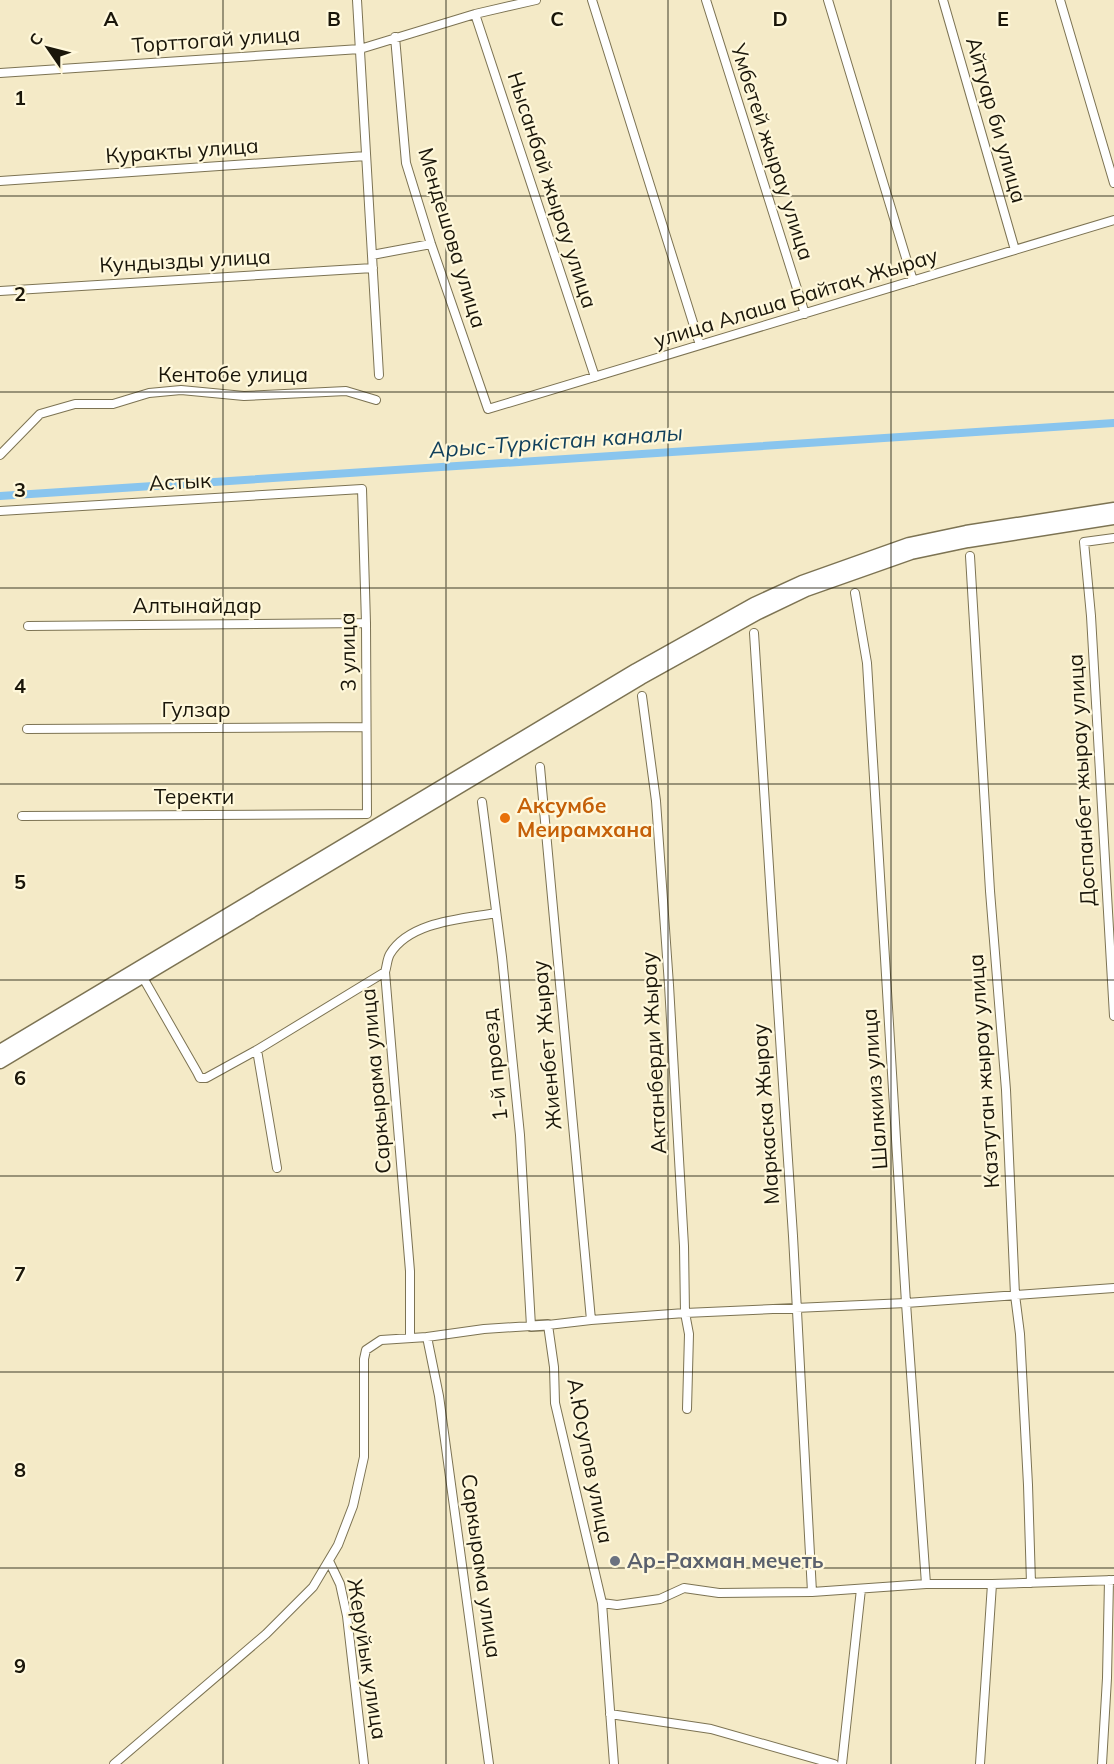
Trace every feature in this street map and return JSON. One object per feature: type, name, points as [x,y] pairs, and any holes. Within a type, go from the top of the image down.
[{"type":"highway","points":[[0,1051],[636,670],[754,604],[802,582],[909,544],[966,532],[1114,509]]},
{"type":"highway","points":[[0,1062],[641,678],[758,612],[815,587],[911,553],[968,541],[1114,518]]},
{"type":"street","points":[[357,0],[379,375]]},
{"type":"street","name":"Торттогай улица","points":[[0,73],[360,49],[475,14],[536,0]]},
{"type":"street","points":[[592,0],[700,345]]},
{"type":"street","name":"Умбетей жырау улица","points":[[706,0],[805,314]]},
{"type":"street","points":[[828,0],[913,281]]},
{"type":"street","name":"Айтуар би улица","points":[[943,0],[1015,250]]},
{"type":"street","points":[[1060,0],[1114,183]]},
{"type":"street","name":"Нысанбай жырау улица","points":[[475,14],[595,377]]},
{"type":"street","name":"Мендешова улица","points":[[395,37],[406,163],[430,244],[488,409]]},
{"type":"street","name":"Куракты улица","points":[[0,182],[366,156]]},
{"type":"street","name":"улица Алаша Байтақ Жырау","points":[[488,409],[1114,220]]},
{"type":"street","points":[[372,255],[430,244]]},
{"type":"street","name":"Кундызды улица","points":[[0,291],[373,268]]},
{"type":"street","name":"Кентобе улица","points":[[0,455],[40,414],[75,404],[113,404],[150,393],[181,390],[244,396],[346,392],[376,400]]},
{"type":"street","name":"Астык","points":[[0,511],[362,489]]},
{"type":"street","name":"3 улица","points":[[362,489],[366,623],[367,814]]},
{"type":"street","name":"Доспанбет жырау улица","points":[[1114,538],[1084,542],[1091,616],[1114,1016]]},
{"type":"street","name":"Казтуган жырау улица","points":[[970,556],[990,891],[1006,1090],[1031,1583]]},
{"type":"street","name":"Шалкииз улица","points":[[855,593],[867,663],[906,1303],[926,1584]]},
{"type":"street","name":"Алтынайдар","points":[[28,626],[366,623]]},
{"type":"street","name":"Маркаска Жырау","points":[[754,633],[812,1593]]},
{"type":"street","name":"Актанберди Жырау","points":[[642,696],[656,801],[669,985],[684,1246],[685,1314],[689,1334],[687,1409]]},
{"type":"street","name":"Гулзар","points":[[27,729],[366,727]]},
{"type":"street","name":"Жиенбет Жырау","points":[[540,768],[591,1320]]},
{"type":"street","name":"1-й проезд","points":[[482,802],[520,1135],[531,1326]]},
{"type":"street","name":"Теректи","points":[[22,816],[367,814]]},
{"type":"street","points":[[385,972],[389,956],[395,947],[427,926],[496,913]]},
{"type":"street","name":"Саркырама улица","points":[[142,976],[200,1078],[206,1078],[257,1050],[385,972],[410,1271],[410,1338]]},
{"type":"street","points":[[257,1050],[277,1168]]},
{"type":"street","points":[[114,1764],[266,1635],[313,1587],[338,1545],[353,1506],[364,1457],[364,1359],[366,1350],[381,1340],[591,1320],[906,1303],[1114,1288]]},
{"type":"street","name":"А.Юсупов улица","points":[[548,1325],[554,1367],[555,1403],[602,1603],[614,1764]]},
{"type":"street","name":"Саркырама улица","points":[[427,1337],[439,1396],[489,1764]]},
{"type":"street","name":"Жеруйык улица","points":[[328,1561],[336,1572],[347,1616],[364,1764]]},
{"type":"street","points":[[602,1603],[616,1605],[660,1599],[684,1588],[719,1593],[812,1593],[926,1584],[1112,1580],[1102,1764]]},
{"type":"street","points":[[980,1764],[992,1584]]},
{"type":"street","points":[[842,1764],[861,1589]]},
{"type":"street","points":[[610,1714],[711,1729],[834,1764]]},
{"type":"waterway","name":"Арыс-Түркістан каналы","points":[[0,496],[1114,423]]},
{"type":"place","name":"Аксумбе Меирамхана","points":[[505,818]]},
{"type":"place","name":"Ар-Рахман мечеть","points":[[615,1561]]}]
